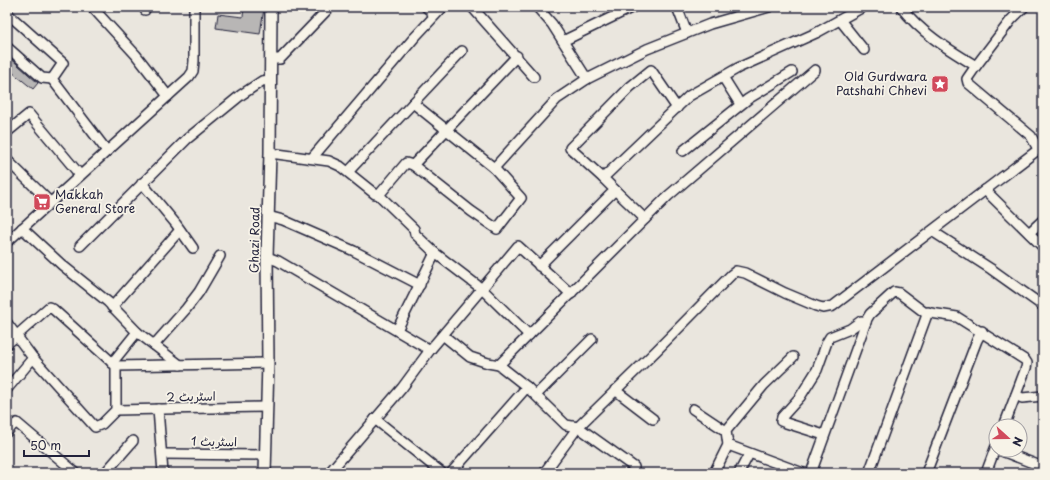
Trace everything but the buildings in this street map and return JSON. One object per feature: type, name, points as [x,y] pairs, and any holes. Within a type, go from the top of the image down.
[{"type":"main road","name":"Ghazi Road","points":[[265,473],[268,363],[267,257],[270,153],[271,7]]},
{"type":"street","points":[[92,7],[124,40],[168,96]]},
{"type":"street","points":[[7,242],[189,77],[193,71],[194,61],[194,7]]},
{"type":"street","points":[[270,58],[280,59],[330,7]]},
{"type":"street","points":[[426,7],[435,15]]},
{"type":"street","points":[[312,158],[414,38],[443,7]]},
{"type":"street","points":[[472,7],[534,77]]},
{"type":"street","points":[[537,7],[552,24],[587,80]]},
{"type":"street","points":[[563,41],[632,7]]},
{"type":"street","points":[[677,7],[687,33]]},
{"type":"street","points":[[494,168],[557,100],[587,80],[647,49],[710,24],[769,7]]},
{"type":"street","points":[[603,178],[689,96],[738,68],[816,33],[863,7]]},
{"type":"street","points":[[901,7],[909,18],[923,31],[937,42],[976,66]]},
{"type":"street","points":[[544,473],[578,427],[656,351],[724,280],[736,271],[745,273],[785,293],[823,308],[833,306],[1041,148],[1031,136],[968,84],[967,78],[1011,20],[1024,7]]},
{"type":"street","points":[[7,13],[63,63],[52,79]]},
{"type":"street","points":[[840,20],[864,50]]},
{"type":"street","points":[[7,47],[42,78],[52,79],[107,150]]},
{"type":"street","points":[[348,172],[462,51]]},
{"type":"street","points":[[413,165],[517,56]]},
{"type":"street","points":[[645,219],[570,148],[630,87],[651,70],[677,108]]},
{"type":"street","points":[[499,365],[668,196],[815,70]]},
{"type":"street","points":[[682,151],[740,104],[792,72]]},
{"type":"street","points":[[723,77],[740,104]]},
{"type":"street","points":[[80,246],[187,139],[262,80],[270,80]]},
{"type":"street","points":[[380,195],[406,163],[413,165],[471,211],[497,229],[521,198],[494,168],[413,103]]},
{"type":"street","points":[[7,132],[29,114],[80,175]]},
{"type":"street","points":[[270,153],[329,161],[340,166],[375,194],[380,195],[414,229],[415,234],[435,253],[482,289],[529,335]]},
{"type":"street","points":[[7,160],[50,202]]},
{"type":"street","points":[[142,183],[193,248]]},
{"type":"street","points":[[540,266],[615,190]]},
{"type":"street","points":[[985,190],[1043,247]]},
{"type":"street","points":[[268,216],[290,223],[354,251],[420,285]]},
{"type":"street","points":[[1029,233],[1043,220]]},
{"type":"street","points":[[22,228],[62,265],[112,307],[137,332],[180,365]]},
{"type":"street","points":[[112,307],[180,230]]},
{"type":"street","points":[[932,230],[1043,306]]},
{"type":"street","points":[[329,473],[518,246],[571,294]]},
{"type":"street","points":[[397,330],[435,253]]},
{"type":"street","points":[[154,346],[182,315],[199,292],[220,256]]},
{"type":"street","points":[[267,257],[278,261],[430,350]]},
{"type":"street","points":[[810,473],[866,322],[870,314],[894,292],[899,293],[920,309],[928,312],[957,317],[982,331],[1026,360],[1026,368],[1007,418]]},
{"type":"street","points":[[7,344],[49,307],[114,364],[180,365],[268,363]]},
{"type":"street","points":[[869,473],[928,312]]},
{"type":"street","points":[[824,435],[786,423],[781,420],[782,417],[800,396],[817,370],[830,337],[850,329],[861,321],[866,322]]},
{"type":"street","points":[[7,323],[33,358],[95,427],[102,424],[116,410],[114,364],[137,332]]},
{"type":"street","points":[[926,473],[977,340],[982,331]]},
{"type":"street","points":[[444,336],[470,357],[488,364],[499,365],[536,395],[566,425],[578,427],[634,467]]},
{"type":"street","points":[[536,395],[592,339]]},
{"type":"street","points":[[714,473],[728,445],[726,431],[760,390],[793,357]]},
{"type":"street","points":[[7,389],[33,358]]},
{"type":"street","points":[[451,473],[527,387]]},
{"type":"street","points":[[615,390],[653,419]]},
{"type":"street","points":[[1016,395],[1022,398],[1043,396]]},
{"type":"street","name":"اسٹریٹ 2","points":[[116,410],[267,407]]},
{"type":"street","points":[[158,409],[163,473]]},
{"type":"street","points":[[693,409],[726,431]]},
{"type":"street","points":[[375,419],[442,473]]},
{"type":"street","points":[[7,432],[17,423],[76,473]]},
{"type":"street","points":[[105,473],[133,441]]},
{"type":"street","points":[[728,445],[803,473]]},
{"type":"street","name":"اسٹریٹ 1","points":[[162,454],[266,455]]},
{"type":"street","points":[[739,473],[749,454]]},
{"type":"street","points":[[986,473],[993,458]]},
{"type":"street","points":[[1021,458],[1043,467]]},
{"type":"place","name":"Old Gurdwara Patshahi Chhevi","points":[[940,84]]},
{"type":"place","name":"Makkah General Store","points":[[42,202]]}]
